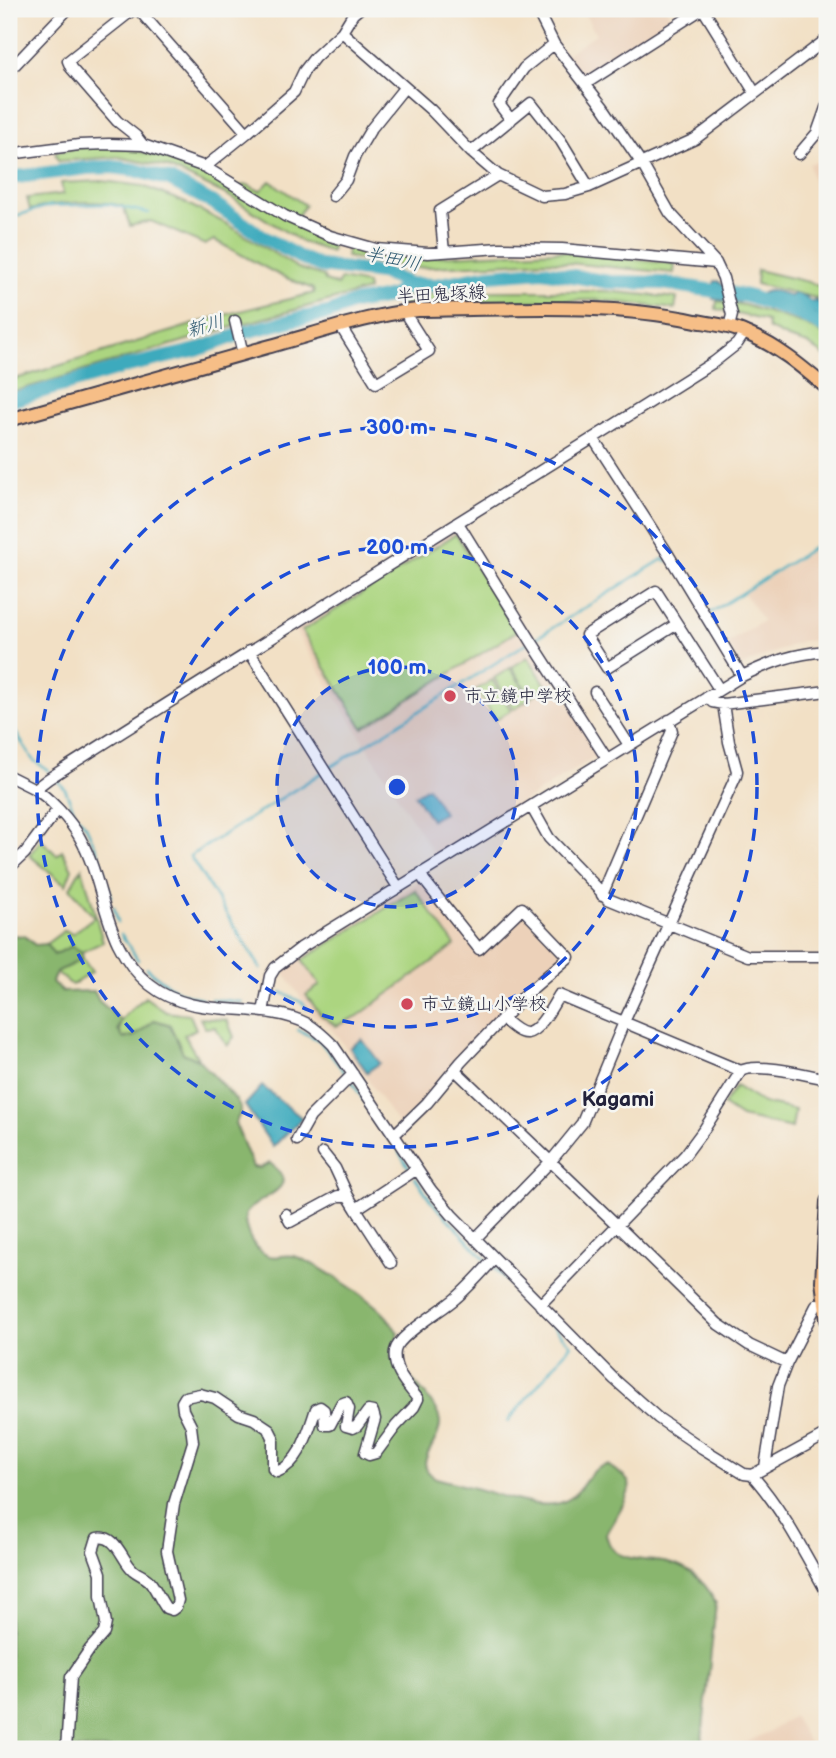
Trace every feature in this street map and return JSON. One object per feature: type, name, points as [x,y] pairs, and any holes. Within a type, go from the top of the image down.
[{"type":"main road","name":"半田鬼塚線","points":[[9,420],[243,351],[408,311],[594,308],[730,321],[791,357],[827,388]]},
{"type":"main road","points":[[827,1201],[822,1281],[827,1320]]},
{"type":"street","points":[[9,71],[68,9]]},
{"type":"street","points":[[143,145],[117,121],[71,68],[68,61],[136,9],[247,133]]},
{"type":"street","points":[[205,167],[294,92],[304,71],[342,32],[353,13],[359,9]]},
{"type":"street","points":[[540,9],[541,18],[554,44],[642,164],[670,213],[716,263],[723,278],[730,321]]},
{"type":"street","points":[[585,84],[702,9],[755,93]]},
{"type":"street","points":[[342,32],[431,110],[471,152],[498,175],[542,196],[565,194],[589,187],[695,139],[827,39]]},
{"type":"street","points":[[511,120],[499,104],[524,68],[554,44]]},
{"type":"street","points":[[333,196],[346,180],[355,156],[371,129],[404,88]]},
{"type":"street","points":[[471,152],[531,103],[561,141],[589,187]]},
{"type":"street","points":[[799,154],[817,134],[827,105]]},
{"type":"street","points":[[10,151],[79,145],[143,145],[205,167],[285,216],[330,236],[376,249],[428,253],[500,248],[562,249],[716,263]]},
{"type":"street","points":[[444,252],[440,211],[498,175]]},
{"type":"street","points":[[341,327],[376,383],[429,351],[408,318],[408,311]]},
{"type":"street","points":[[235,321],[243,351]]},
{"type":"street","points":[[35,789],[250,651],[714,362],[737,344],[745,332]]},
{"type":"street","points":[[593,438],[742,676]]},
{"type":"street","points":[[458,523],[607,758]]},
{"type":"street","points":[[677,624],[607,668],[586,635],[656,591],[719,689]]},
{"type":"street","points":[[250,651],[398,887]]},
{"type":"street","points":[[263,1012],[270,976],[275,968],[302,947],[742,676],[783,658],[827,651]]},
{"type":"street","points":[[708,696],[712,702],[723,704],[827,691]]},
{"type":"street","points":[[595,692],[629,745]]},
{"type":"street","points":[[475,1239],[551,1161],[582,1123],[624,1022],[736,776],[723,704]]},
{"type":"street","points":[[602,895],[672,731],[669,720]]},
{"type":"street","points":[[9,776],[35,789],[58,809],[79,836],[90,860],[111,931],[119,948],[150,985],[169,997],[195,1005],[288,1017],[321,1033],[353,1074],[431,1191],[540,1305],[614,1379],[658,1418],[744,1474],[752,1475],[767,1491],[787,1521],[827,1593]]},
{"type":"street","points":[[531,806],[549,838],[608,899],[748,956],[827,956]]},
{"type":"street","points":[[9,868],[25,853],[58,809]]},
{"type":"street","points":[[394,1135],[428,1103],[469,1053],[524,995],[569,957],[522,908],[479,949],[421,873]]},
{"type":"street","points":[[503,1019],[522,1032],[532,1031],[547,1016],[559,995],[741,1071]]},
{"type":"street","points":[[540,1305],[685,1155],[741,1071],[760,1067],[827,1079]]},
{"type":"street","points":[[455,1070],[718,1324],[749,1345],[787,1363]]},
{"type":"street","points":[[297,1140],[310,1117],[353,1074]]},
{"type":"street","points":[[323,1153],[335,1168],[348,1196],[391,1263]]},
{"type":"street","points":[[356,1209],[417,1170]]},
{"type":"street","points":[[286,1214],[290,1222],[338,1196],[348,1196]]},
{"type":"street","points":[[66,1749],[71,1677],[104,1633],[106,1623],[101,1597],[101,1573],[93,1551],[97,1538],[110,1540],[118,1548],[134,1571],[152,1584],[166,1608],[176,1607],[178,1600],[167,1551],[174,1504],[193,1441],[191,1426],[183,1410],[182,1402],[185,1396],[200,1394],[215,1398],[269,1429],[273,1437],[273,1469],[277,1472],[292,1463],[316,1409],[320,1407],[324,1410],[325,1426],[330,1425],[341,1404],[346,1402],[349,1409],[346,1426],[357,1426],[368,1411],[373,1412],[375,1419],[365,1453],[369,1455],[376,1452],[414,1408],[418,1399],[396,1367],[395,1350],[400,1341],[456,1297],[495,1259]]},
{"type":"street","points":[[765,1466],[778,1386],[816,1306],[826,1304]]},
{"type":"street","points":[[752,1475],[827,1434]]},
{"type":"shaded area","points":[[589,9],[666,9],[676,22],[587,81],[565,55],[596,34],[584,13]]},
{"type":"shaded area","points":[[827,158],[827,241],[826,241],[809,164]]},
{"type":"shaded area","name":"市立鏡中学校","points":[[459,527],[600,754],[435,856],[294,629]]},
{"type":"shaded area","points":[[827,541],[827,640],[802,641],[741,666],[727,643],[763,621],[744,593]]},
{"type":"shaded area","name":"市立鏡山小学校","points":[[423,881],[479,954],[523,914],[562,957],[514,998],[399,1125],[339,1038],[324,1021],[313,1015],[282,970],[306,951]]},
{"type":"shaded area","points":[[793,1716],[813,1749],[731,1749],[771,1731]]},
{"type":"green space","points":[[85,147],[123,148],[168,158],[238,186],[248,185],[260,191],[270,181],[305,205],[296,218],[333,239],[331,252],[302,242],[227,195],[167,167],[118,157],[58,161],[55,152]]},
{"type":"green space","points":[[102,181],[143,186],[186,203],[225,223],[298,268],[324,276],[325,281],[337,285],[341,279],[367,284],[368,290],[9,393],[9,381],[224,315],[314,293],[313,289],[279,275],[214,240],[205,245],[151,221],[130,226],[123,206],[76,202],[30,210],[27,198],[63,194],[61,183]]},
{"type":"green space","points":[[348,246],[374,254],[425,257],[558,251],[675,264],[674,273],[546,261],[413,268],[346,257]]},
{"type":"green space","points":[[757,270],[827,289],[827,306],[816,298],[756,284]]},
{"type":"green space","points":[[491,291],[605,291],[677,298],[675,309],[598,300],[400,305],[397,300],[418,295]]},
{"type":"green space","points":[[717,301],[744,305],[802,323],[827,337],[827,358],[808,344],[768,328],[767,321],[716,309]]},
{"type":"green space","points":[[456,534],[517,631],[363,728],[302,631]]},
{"type":"green space","points":[[528,657],[547,687],[531,697],[512,667]]},
{"type":"green space","points":[[510,668],[530,698],[514,709],[494,678]]},
{"type":"green space","points":[[492,680],[511,710],[496,720],[476,690]]},
{"type":"green space","points":[[41,840],[57,855],[62,850],[72,869],[66,885],[29,855]]},
{"type":"green space","points":[[82,867],[103,942],[82,952],[72,947],[54,955],[46,944],[65,930],[72,934],[94,917],[70,888]]},
{"type":"green space","points":[[415,890],[455,945],[358,1016],[336,1026],[321,1015],[306,995],[320,985],[302,960]]},
{"type":"green space","points":[[9,935],[25,936],[35,945],[46,944],[54,955],[72,946],[82,952],[83,959],[56,972],[52,982],[63,992],[94,991],[99,1001],[121,1020],[118,1030],[123,1038],[135,1036],[155,1020],[170,1025],[183,1053],[199,1060],[237,1101],[240,1112],[235,1123],[253,1167],[260,1168],[270,1163],[283,1178],[279,1189],[252,1207],[245,1215],[249,1237],[259,1250],[267,1255],[294,1256],[329,1273],[368,1300],[389,1319],[398,1333],[391,1357],[427,1397],[438,1414],[439,1430],[426,1460],[428,1472],[436,1478],[539,1504],[562,1502],[572,1497],[596,1469],[608,1465],[627,1480],[628,1494],[606,1534],[611,1547],[625,1557],[665,1562],[692,1573],[716,1603],[701,1749],[9,1749]]},
{"type":"green space","points":[[83,959],[92,972],[72,985],[56,972]]},
{"type":"green space","points":[[145,997],[166,1012],[190,1015],[196,1029],[184,1035],[199,1060],[183,1053],[169,1024],[155,1020],[135,1036],[122,1038],[122,1020]]},
{"type":"green space","points":[[200,1018],[227,1020],[234,1037],[227,1046],[215,1027],[205,1028]]},
{"type":"green space","points":[[736,1086],[763,1103],[795,1110],[792,1128],[741,1117],[723,1105]]},
{"type":"water","points":[[715,281],[732,292],[754,292],[759,296],[774,291],[807,297],[827,308],[827,324],[815,314],[787,311],[760,301],[756,303],[755,297],[741,299],[740,302],[713,299]]},
{"type":"water","points":[[428,787],[444,813],[431,820],[415,795]]},
{"type":"water","points":[[362,1039],[380,1063],[367,1072],[350,1048]]},
{"type":"water","points":[[262,1086],[302,1118],[273,1147],[245,1105]]},
{"type":"waterway","name":"新川","points":[[9,178],[87,168],[135,170],[170,180],[215,204],[265,238],[301,258],[321,266],[381,273],[411,284],[436,285],[490,275],[543,271],[609,282],[663,283],[747,296],[800,314],[827,328]]},
{"type":"waterway","points":[[9,218],[49,206],[108,204],[149,213]]},
{"type":"waterway","name":"新川","points":[[9,401],[128,366],[197,350],[246,332],[329,313],[353,303],[384,298],[411,284]]},
{"type":"waterway","points":[[710,613],[827,539]]},
{"type":"waterway","points":[[533,640],[663,559],[667,561]]},
{"type":"waterway","points":[[261,969],[190,856],[527,643]]},
{"type":"waterway","points":[[9,722],[33,760],[49,771]]},
{"type":"waterway","points":[[56,779],[65,789],[75,813],[86,826],[99,855],[111,896]]},
{"type":"waterway","points":[[114,907],[118,922]]},
{"type":"waterway","points":[[121,934],[138,960]]},
{"type":"waterway","points":[[147,968],[172,987],[202,998]]},
{"type":"waterway","points":[[281,992],[303,1003],[307,1009]]},
{"type":"waterway","points":[[211,999],[242,1002]]},
{"type":"waterway","points":[[298,1030],[319,1040],[346,1074]]},
{"type":"waterway","points":[[352,1082],[389,1139]]},
{"type":"waterway","points":[[399,1152],[409,1168]]},
{"type":"waterway","points":[[415,1177],[431,1201],[486,1260]]},
{"type":"waterway","points":[[494,1268],[526,1299]]},
{"type":"waterway","points":[[508,1421],[571,1345],[534,1307]]},
{"type":"place","name":"市立鏡中学校","points":[[450,696]]},
{"type":"place","name":"市立鏡山小学校","points":[[407,1004]]},
{"type":"district","name":"Kagami","points":[[618,1099]]},
{"type":"water label","name":"半田川","points":[[393,258]]}]
